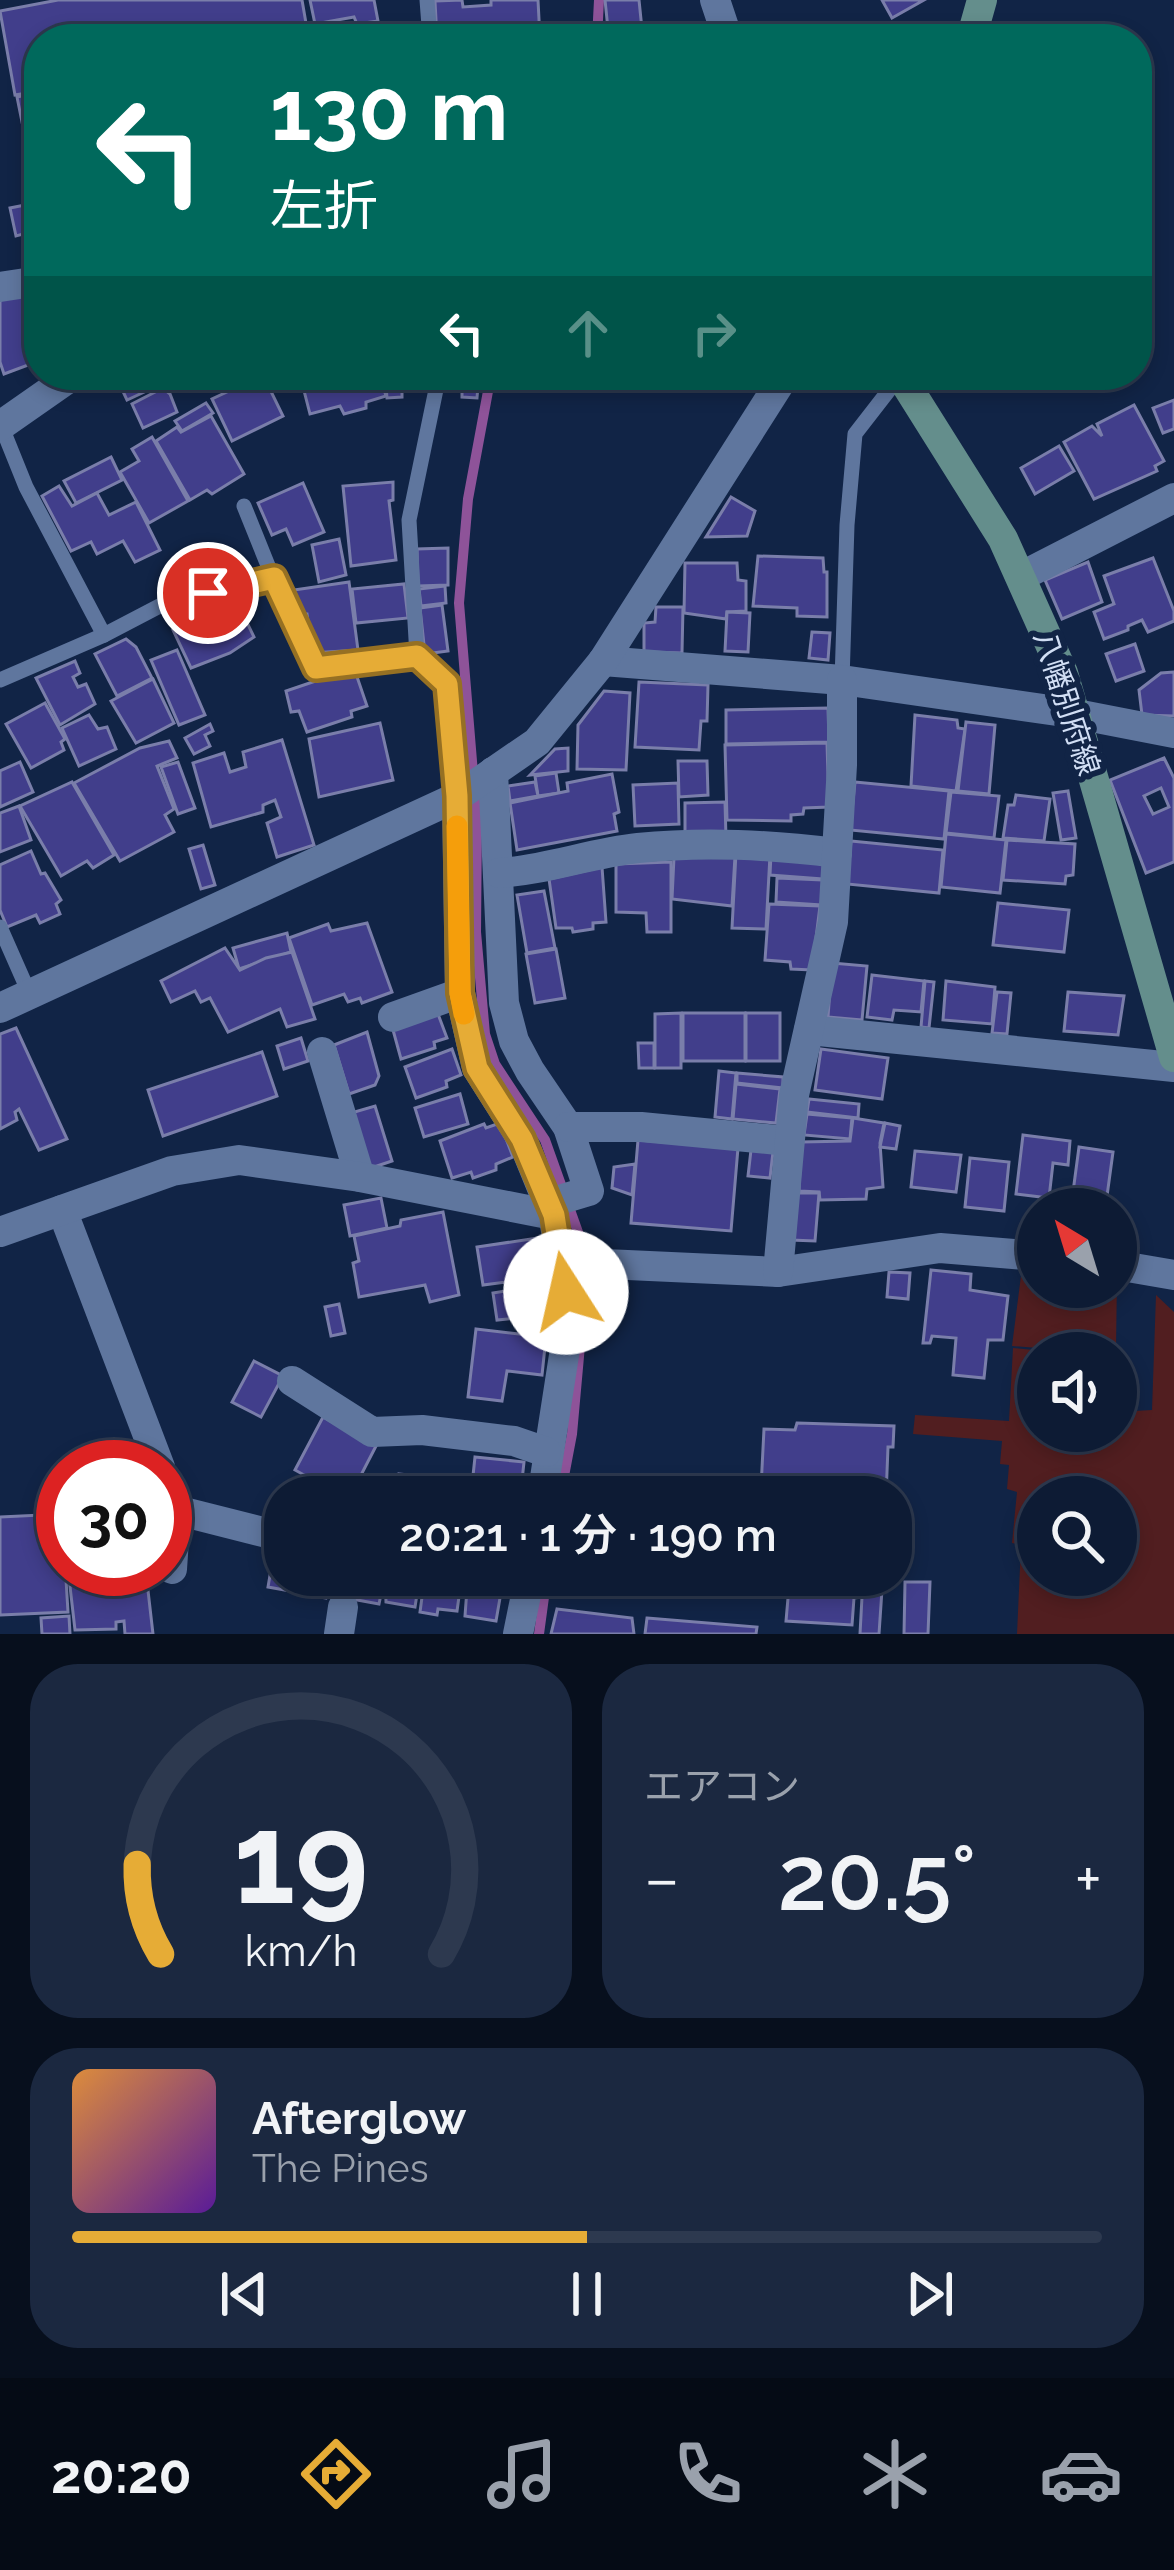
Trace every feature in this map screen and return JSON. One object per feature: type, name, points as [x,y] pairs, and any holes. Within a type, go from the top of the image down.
[{"type":"main road","name":"八幡別府線","points":[[909,390],[1022,576],[1063,673],[1071,713],[1163,980],[1174,1057]]},
{"type":"street","points":[[1,426],[52,390]]},
{"type":"street","points":[[0,1008],[457,796],[536,742],[603,661],[775,390]]},
{"type":"street","points":[[1022,576],[1174,498]]},
{"type":"street","points":[[603,661],[842,680],[1174,733]]},
{"type":"street","points":[[778,1272],[788,1141],[833,922],[842,680]]},
{"type":"street","points":[[0,1232],[172,1172],[239,1160],[551,1209],[589,1191],[568,1127],[530,1071],[509,1022],[499,943],[493,772]]},
{"type":"street","points":[[457,796],[460,993],[477,1068],[522,1139],[551,1209],[562,1262],[569,1323],[544,1476]]},
{"type":"street","points":[[499,873],[634,848],[746,843],[837,853]]},
{"type":"street","points":[[393,1017],[460,993]]},
{"type":"street","points":[[809,1030],[1174,1067]]},
{"type":"street","points":[[322,1052],[360,1177]]},
{"type":"street","points":[[568,1127],[640,1126],[788,1141]]},
{"type":"street","points":[[62,1210],[150,1440]]},
{"type":"street","points":[[562,1262],[778,1272],[940,1248],[1017,1254]]},
{"type":"street","points":[[1137,1269],[1174,1275]]},
{"type":"street","points":[[292,1381],[372,1432],[422,1430],[514,1441],[546,1452]]},
{"type":"street","points":[[192,1514],[264,1532]]},
{"type":"street","points":[[518,1634],[526,1596]]},
{"type":"lane","points":[[436,390],[409,520],[417,656],[447,684],[457,796]]},
{"type":"lane","points":[[842,680],[855,434],[889,390]]},
{"type":"lane","points":[[1,426],[26,487],[104,635]]},
{"type":"lane","points":[[244,506],[316,668],[417,656]]},
{"type":"lane","points":[[0,680],[104,635],[171,599],[274,578]]},
{"type":"lane","points":[[0,927],[31,995]]},
{"type":"shaded area","points":[[1156,1295],[1174,1312],[1174,1634],[1017,1634],[1019,1596],[1137,1596],[1137,1476],[1017,1476],[1017,1492],[1007,1489],[1009,1465],[1000,1464],[1002,1441],[913,1434],[915,1415],[1009,1421],[1013,1348],[1017,1348],[1017,1452],[1137,1452],[1137,1411],[1152,1410]]},
{"type":"shaded area","points":[[1017,1307],[1117,1308],[1116,1332],[1017,1332],[1017,1346],[1012,1346]]},
{"type":"shaded area","points":[[1017,1492],[1017,1544],[1012,1543]]},
{"type":"building","points":[[58,0],[302,0],[306,24],[24,24],[24,94],[15,95],[0,11]]},
{"type":"building","points":[[310,0],[374,0],[378,21],[357,24],[354,17],[315,24]]},
{"type":"building","points":[[462,0],[463,7],[491,5],[491,0],[538,0],[539,24],[436,24],[435,1]]},
{"type":"building","points":[[605,0],[639,0],[641,24],[607,24]]},
{"type":"building","points":[[882,0],[924,0],[892,18]]},
{"type":"building","points":[[24,95],[23,127],[17,97]]},
{"type":"building","points":[[24,205],[24,234],[16,236],[10,208]]},
{"type":"building","points":[[24,287],[24,367],[4,374],[0,362],[0,293]]},
{"type":"building","points":[[122,390],[148,390],[127,400]]},
{"type":"building","points":[[165,390],[177,412],[143,428],[132,404]]},
{"type":"building","points":[[231,390],[270,390],[283,416],[232,441],[212,399]]},
{"type":"building","points":[[304,390],[384,390],[386,396],[344,414],[340,406],[310,414]]},
{"type":"building","points":[[386,390],[402,390],[402,397],[387,398]]},
{"type":"building","points":[[456,390],[478,390],[477,398],[462,397],[462,391]]},
{"type":"building","points":[[1174,400],[1174,429],[1163,433],[1153,408]]},
{"type":"building","points":[[206,403],[213,413],[182,431],[175,421]]},
{"type":"building","points":[[1134,405],[1164,461],[1155,466],[1157,471],[1094,499],[1064,442],[1092,426],[1102,436],[1097,424]]},
{"type":"building","points":[[211,416],[244,474],[212,494],[207,490],[190,500],[156,441],[177,427],[181,432]]},
{"type":"building","points":[[152,437],[188,501],[149,523],[120,472],[139,461],[132,449]]},
{"type":"building","points":[[1059,446],[1074,471],[1035,494],[1021,468]]},
{"type":"building","points":[[111,457],[122,480],[76,503],[64,481]]},
{"type":"building","points":[[393,482],[393,500],[389,501],[396,560],[351,566],[343,486]]},
{"type":"building","points":[[303,483],[324,532],[293,545],[286,529],[272,535],[258,503]]},
{"type":"building","points":[[59,486],[72,506],[97,493],[109,515],[136,502],[160,550],[135,562],[123,541],[97,554],[91,542],[71,551],[42,496]]},
{"type":"building","points":[[731,497],[755,511],[747,536],[706,537]]},
{"type":"building","points":[[339,539],[346,575],[319,582],[312,545]]},
{"type":"building","points":[[448,548],[448,585],[418,586],[417,549]]},
{"type":"building","points":[[758,556],[823,558],[827,617],[797,616],[797,608],[753,606]]},
{"type":"building","points":[[1153,558],[1174,621],[1148,632],[1142,620],[1104,639],[1094,612],[1114,604],[1104,576]]},
{"type":"building","points":[[1088,562],[1102,602],[1062,619],[1045,580]]},
{"type":"building","points":[[685,563],[737,563],[738,580],[746,581],[746,611],[727,612],[726,619],[684,613]]},
{"type":"building","points":[[349,582],[358,650],[312,653],[307,614],[297,614],[294,590]]},
{"type":"building","points":[[404,584],[408,618],[356,623],[352,589]]},
{"type":"building","points":[[445,586],[446,603],[421,606],[419,589]]},
{"type":"building","points":[[223,605],[231,616],[242,612],[254,637],[230,653],[191,668],[173,630]]},
{"type":"building","points":[[442,605],[448,651],[425,654],[420,608]]},
{"type":"building","points":[[656,607],[683,607],[682,653],[644,652],[644,623],[655,622]]},
{"type":"building","points":[[727,612],[750,613],[748,652],[725,651]]},
{"type":"building","points":[[812,632],[830,633],[828,660],[809,658]]},
{"type":"building","points":[[126,639],[136,647],[152,678],[117,696],[95,654]]},
{"type":"building","points":[[1135,644],[1144,671],[1116,681],[1106,654]]},
{"type":"building","points":[[177,650],[205,715],[179,725],[151,660]]},
{"type":"building","points":[[75,661],[80,673],[73,677],[78,687],[86,684],[95,704],[60,725],[36,678]]},
{"type":"building","points":[[354,668],[367,706],[351,711],[352,717],[307,732],[299,711],[291,712],[286,691]]},
{"type":"building","points":[[1174,672],[1174,716],[1142,715],[1139,690],[1161,673]]},
{"type":"building","points":[[153,679],[174,723],[136,743],[111,701]]},
{"type":"building","points":[[639,682],[708,685],[707,721],[701,721],[699,750],[635,747]]},
{"type":"building","points":[[604,691],[630,693],[626,770],[577,769],[578,725]]},
{"type":"building","points":[[45,703],[65,739],[61,742],[64,750],[31,768],[6,724]]},
{"type":"building","points":[[828,708],[829,742],[726,744],[726,710]]},
{"type":"building","points":[[89,715],[98,729],[107,727],[116,749],[79,766],[62,728]]},
{"type":"building","points":[[915,715],[957,720],[958,728],[965,729],[956,791],[911,786]]},
{"type":"building","points":[[966,722],[995,725],[989,794],[958,791]]},
{"type":"building","points":[[380,723],[393,780],[319,797],[309,739]]},
{"type":"building","points":[[210,724],[213,731],[205,735],[210,746],[194,754],[185,738]]},
{"type":"building","points":[[282,740],[314,845],[277,857],[267,823],[281,817],[275,800],[263,805],[263,812],[211,827],[193,763],[224,753],[230,772],[246,767],[243,752]]},
{"type":"building","points":[[169,741],[177,758],[157,766],[174,809],[165,815],[174,832],[120,861],[74,783],[140,748]]},
{"type":"building","points":[[827,743],[829,807],[804,808],[803,814],[791,815],[791,821],[727,820],[725,745]]},
{"type":"building","points":[[568,748],[568,771],[530,775],[555,749]]},
{"type":"building","points":[[1164,758],[1174,778],[1174,862],[1146,873],[1110,780]],"holes":[[[1161,788],[1169,807],[1153,814],[1144,796]]]},
{"type":"building","points":[[678,761],[707,761],[708,795],[679,797]]},
{"type":"building","points":[[20,762],[33,792],[0,807],[0,771]]},
{"type":"building","points":[[178,762],[195,808],[178,814],[161,767]]},
{"type":"building","points":[[556,773],[559,793],[538,796],[535,776]]},
{"type":"building","points":[[612,774],[619,812],[614,814],[617,831],[517,850],[510,803],[568,791],[567,783]]},
{"type":"building","points":[[72,782],[114,855],[93,868],[87,861],[61,876],[20,806]]},
{"type":"building","points":[[535,782],[538,796],[510,801],[508,786]]},
{"type":"building","points":[[855,782],[949,791],[944,839],[850,830]]},
{"type":"building","points":[[678,783],[679,824],[635,826],[633,785]]},
{"type":"building","points":[[1068,791],[1076,838],[1061,840],[1053,793]]},
{"type":"building","points":[[951,792],[999,796],[994,838],[946,833]]},
{"type":"building","points":[[1016,795],[1050,799],[1044,841],[1003,838],[1008,805],[1014,805]]},
{"type":"building","points":[[725,802],[726,838],[685,838],[685,803]]},
{"type":"building","points":[[19,806],[31,840],[0,852],[0,813]]},
{"type":"building","points":[[946,834],[1006,840],[1000,893],[941,887]]},
{"type":"building","points":[[1007,840],[1075,844],[1073,875],[1066,876],[1065,884],[1003,880]]},
{"type":"building","points":[[851,841],[943,850],[939,893],[847,884]]},
{"type":"building","points":[[203,845],[215,885],[201,889],[189,849]]},
{"type":"building","points":[[31,851],[61,900],[56,904],[60,914],[40,923],[36,915],[7,927],[0,910],[0,865]]},
{"type":"building","points":[[736,853],[770,855],[766,929],[732,928]]},
{"type":"building","points":[[771,854],[825,858],[823,879],[770,875]]},
{"type":"building","points":[[735,856],[732,906],[672,899],[674,857]]},
{"type":"building","points":[[671,862],[671,932],[647,932],[646,913],[616,912],[616,864]]},
{"type":"building","points":[[602,867],[606,922],[573,932],[572,928],[556,928],[549,879]]},
{"type":"building","points":[[777,878],[823,880],[822,905],[776,902]]},
{"type":"building","points":[[544,891],[555,948],[527,953],[517,895]]},
{"type":"building","points":[[998,903],[1069,910],[1064,952],[993,945]]},
{"type":"building","points":[[769,904],[820,906],[812,970],[765,960]]},
{"type":"building","points":[[367,923],[392,992],[362,1003],[360,998],[348,1002],[344,994],[312,1005],[289,938],[328,924],[331,931]]},
{"type":"building","points":[[287,933],[291,952],[239,969],[233,948]]},
{"type":"building","points":[[225,948],[240,970],[292,952],[315,1019],[287,1027],[280,1009],[228,1032],[210,998],[201,1002],[195,991],[171,1002],[161,981]]},
{"type":"building","points":[[556,949],[565,998],[535,1003],[526,954]]},
{"type":"building","points":[[832,963],[867,966],[862,1020],[828,1017]]},
{"type":"building","points":[[872,975],[924,981],[921,1012],[894,1010],[892,1020],[867,1017]]},
{"type":"building","points":[[925,981],[934,982],[929,1028],[921,1027]]},
{"type":"building","points":[[946,981],[995,987],[992,1024],[943,1020]]},
{"type":"building","points":[[997,992],[1011,993],[1007,1034],[992,1033]]},
{"type":"building","points":[[1068,992],[1124,996],[1118,1035],[1064,1031]]},
{"type":"building","points":[[681,1013],[681,1068],[655,1068],[655,1014]]},
{"type":"building","points":[[683,1013],[745,1013],[745,1061],[683,1061]]},
{"type":"building","points":[[746,1013],[780,1013],[780,1061],[746,1061]]},
{"type":"building","points":[[438,1014],[447,1038],[434,1042],[435,1048],[401,1059],[393,1030]]},
{"type":"building","points":[[16,1028],[67,1139],[39,1150],[19,1109],[17,1120],[0,1129],[0,1034]]},
{"type":"building","points":[[367,1032],[379,1076],[375,1085],[349,1094],[334,1045]]},
{"type":"building","points":[[301,1038],[308,1061],[284,1069],[277,1046]]},
{"type":"building","points":[[638,1043],[654,1043],[654,1068],[639,1068]]},
{"type":"building","points":[[452,1049],[461,1075],[446,1081],[447,1087],[416,1098],[405,1067]]},
{"type":"building","points":[[821,1049],[888,1058],[882,1099],[815,1090]]},
{"type":"building","points":[[262,1052],[277,1096],[163,1136],[148,1090]]},
{"type":"building","points":[[719,1071],[736,1073],[732,1119],[715,1117]]},
{"type":"building","points":[[737,1073],[783,1077],[783,1088],[737,1083]]},
{"type":"building","points":[[736,1084],[780,1089],[776,1123],[733,1119]]},
{"type":"building","points":[[460,1094],[468,1124],[424,1137],[415,1108]]},
{"type":"building","points":[[809,1099],[859,1104],[858,1118],[807,1112]]},
{"type":"building","points":[[375,1106],[392,1161],[368,1169],[351,1113]]},
{"type":"building","points":[[807,1114],[852,1118],[850,1139],[804,1135]]},
{"type":"building","points":[[853,1118],[884,1123],[880,1143],[883,1187],[867,1189],[866,1199],[820,1200],[819,1192],[799,1191],[801,1142],[850,1141]]},
{"type":"building","points":[[500,1123],[513,1157],[496,1164],[496,1170],[473,1178],[471,1172],[452,1178],[440,1141],[484,1124],[486,1128]]},
{"type":"building","points":[[885,1123],[900,1126],[896,1149],[880,1147]]},
{"type":"building","points":[[1023,1135],[1070,1141],[1068,1165],[1053,1163],[1050,1188],[1017,1188],[1016,1194]]},
{"type":"building","points":[[638,1140],[738,1148],[731,1231],[631,1223]]},
{"type":"building","points":[[1079,1147],[1113,1152],[1108,1188],[1074,1188]]},
{"type":"building","points":[[751,1150],[773,1152],[770,1178],[748,1176]]},
{"type":"building","points":[[915,1151],[961,1155],[956,1192],[911,1187]]},
{"type":"building","points":[[970,1158],[1009,1162],[1004,1211],[965,1207]]},
{"type":"building","points":[[635,1164],[632,1195],[612,1188],[614,1167]]},
{"type":"building","points":[[794,1193],[819,1193],[815,1241],[791,1240]]},
{"type":"building","points":[[381,1198],[387,1228],[350,1236],[344,1205]]},
{"type":"building","points":[[443,1212],[459,1295],[430,1302],[425,1285],[359,1297],[354,1236]]},
{"type":"building","points":[[538,1238],[544,1277],[483,1285],[477,1247]]},
{"type":"building","points":[[931,1270],[971,1274],[970,1290],[1008,1296],[1003,1340],[988,1340],[984,1378],[953,1375],[956,1338],[932,1336],[930,1343],[923,1343]]},
{"type":"building","points":[[889,1272],[910,1273],[908,1299],[887,1297]]},
{"type":"building","points":[[542,1285],[546,1320],[518,1324],[517,1318],[497,1320],[493,1293]]},
{"type":"building","points":[[339,1304],[345,1333],[331,1336],[325,1307]]},
{"type":"building","points":[[476,1329],[546,1337],[542,1375],[507,1371],[502,1401],[468,1397]]},
{"type":"building","points":[[254,1361],[283,1376],[261,1417],[232,1402]]},
{"type":"building","points":[[323,1417],[376,1446],[361,1476],[306,1476],[295,1470]]},
{"type":"building","points":[[797,1423],[894,1426],[887,1476],[762,1476],[764,1429],[795,1430]]},
{"type":"building","points":[[475,1457],[524,1462],[522,1476],[473,1476]]},
{"type":"building","points":[[36,1515],[36,1596],[67,1596],[68,1612],[0,1615],[0,1517]]},
{"type":"building","points":[[912,1582],[930,1582],[928,1634],[904,1634],[905,1596],[912,1596]]},
{"type":"building","points":[[71,1596],[149,1596],[153,1634],[125,1634],[124,1621],[116,1622],[116,1629],[75,1630]]},
{"type":"building","points":[[341,1596],[381,1596],[379,1604]]},
{"type":"building","points":[[386,1596],[417,1596],[415,1607],[386,1602]]},
{"type":"building","points":[[422,1596],[459,1596],[457,1611],[420,1612]]},
{"type":"building","points":[[466,1596],[500,1596],[496,1621],[465,1616]]},
{"type":"building","points":[[788,1596],[882,1596],[879,1634],[860,1634],[862,1597],[854,1598],[852,1625],[786,1621]]},
{"type":"building","points":[[557,1609],[632,1618],[634,1634],[551,1634]]},
{"type":"building","points":[[69,1616],[70,1634],[42,1634],[41,1618]]},
{"type":"building","points":[[647,1618],[757,1627],[756,1634],[645,1634]]},
{"type":"waterway","points":[[598,24],[599,0]]},
{"type":"waterway","points":[[488,390],[468,499],[459,603],[477,822],[476,932],[485,1034],[495,1064],[545,1140],[584,1249],[585,1290],[564,1476]]},
{"type":"waterway","points":[[539,1634],[544,1596]]},
{"type":"slow traffic","points":[[457,826],[464,1014]]},
{"type":"route","points":[[208,593],[274,578],[316,668],[417,656],[447,684],[457,796],[460,993],[477,1068],[522,1139],[554,1215],[566,1292]]}]
